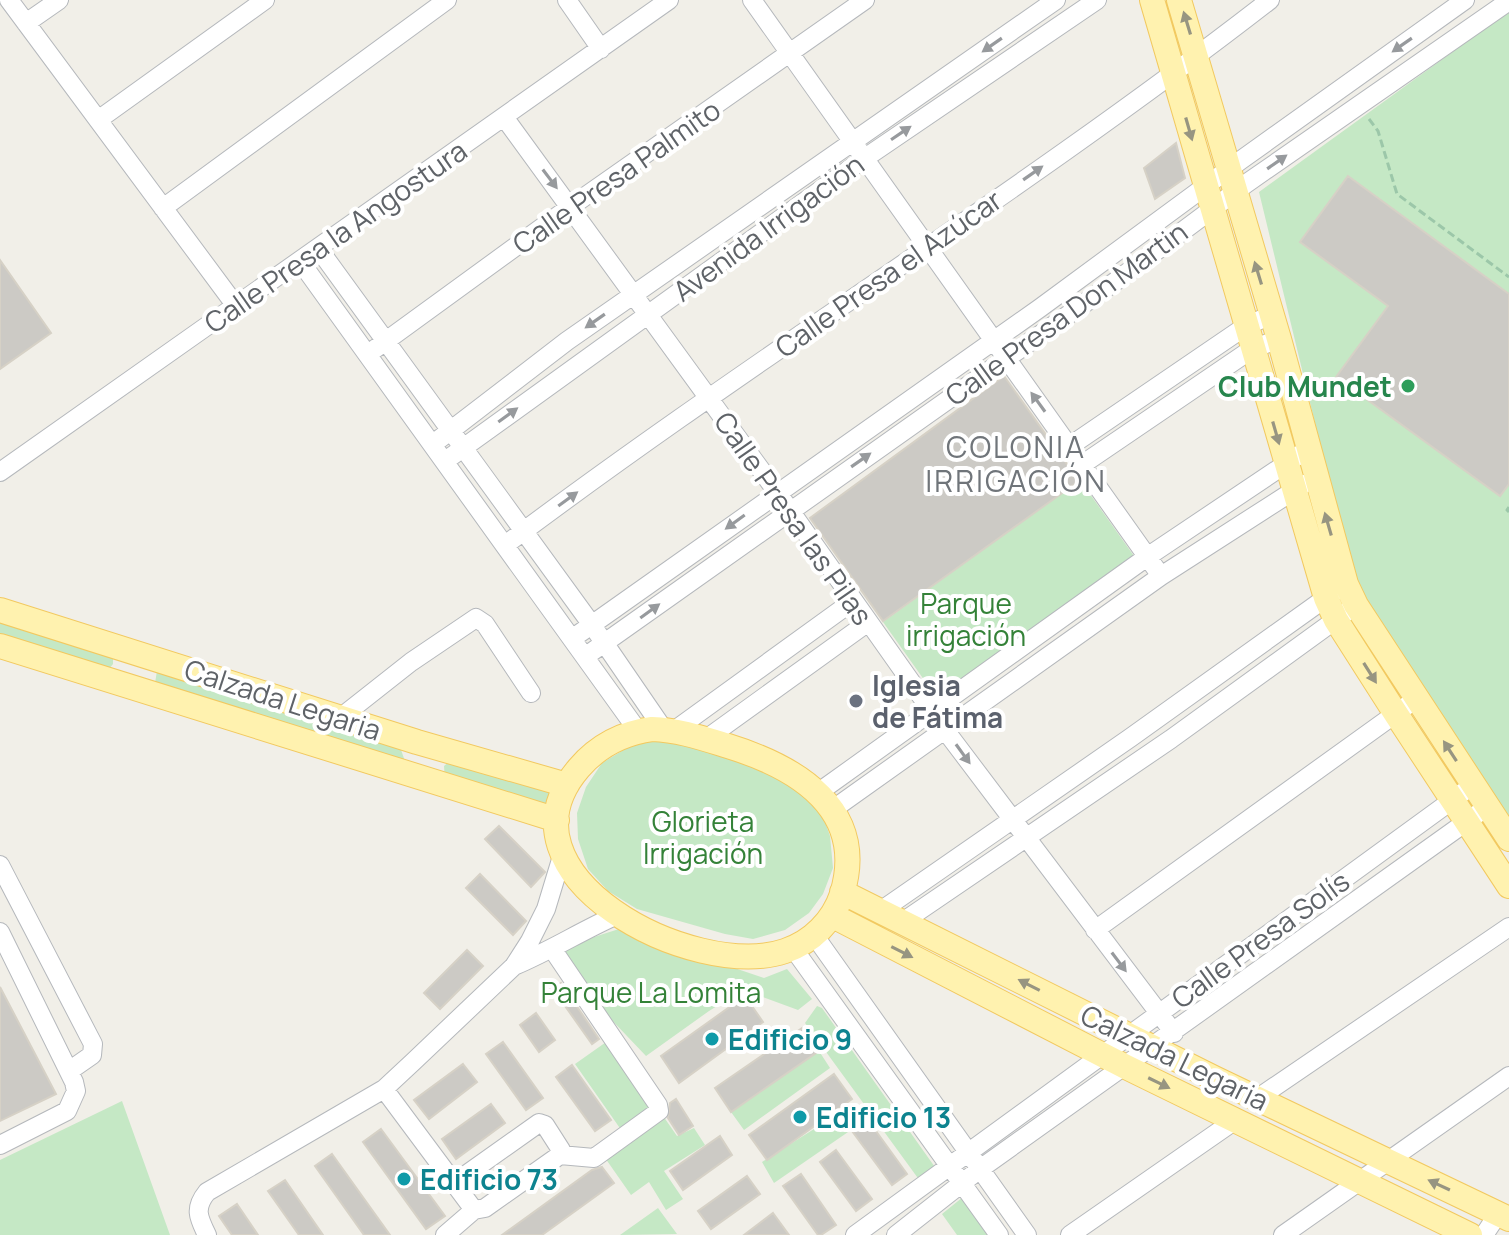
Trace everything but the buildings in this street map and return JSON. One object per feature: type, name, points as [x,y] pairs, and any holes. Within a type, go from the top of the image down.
[{"type":"main road","points":[[1152,0],[1285,465],[1331,609],[1509,886]]},
{"type":"main road","points":[[1179,0],[1351,594],[1509,839]]},
{"type":"main road","name":"Calzada Legaria","points":[[0,610],[417,742],[567,785]]},
{"type":"main road","name":"Calzada Legaria","points":[[0,646],[557,820]]},
{"type":"main road","points":[[127,684],[138,653]]},
{"type":"main road","points":[[670,730],[778,764],[826,801],[845,845],[846,863],[842,892],[833,916],[814,935],[793,948],[760,956],[721,955],[637,928],[587,890],[563,853],[557,820],[559,804],[567,785],[584,763],[610,742],[638,731],[670,730]]},
{"type":"main road","points":[[413,773],[417,742]]},
{"type":"main road","name":"Calzada Legaria","points":[[842,892],[1153,1048],[1265,1093],[1387,1161],[1504,1216]]},
{"type":"main road","name":"Calzada Legaria","points":[[833,916],[1126,1067],[1470,1235]]},
{"type":"street","points":[[9,0],[236,306]]},
{"type":"street","points":[[26,23],[59,0]]},
{"type":"street","points":[[98,120],[265,0]]},
{"type":"street","points":[[163,208],[447,0]]},
{"type":"street","points":[[567,0],[601,49]]},
{"type":"street","name":"Calle Presa la Angostura","points":[[0,472],[669,0]]},
{"type":"street","points":[[752,0],[1161,576]]},
{"type":"street","name":"Calle Presa Palmito","points":[[368,354],[570,207],[865,0]]},
{"type":"street","name":"Avenida Irrigación","points":[[433,444],[567,341],[1056,0]]},
{"type":"street","name":"Avenida Irrigación","points":[[445,461],[865,158],[1097,0]]},
{"type":"street","name":"Calle Presa el Azúcar","points":[[505,545],[709,397],[1197,57],[1270,0]]},
{"type":"street","name":"Calle Presa Don Martin","points":[[573,638],[995,340],[1209,197],[1440,8],[1465,0]]},
{"type":"street","name":"Calle Presa Don Martin","points":[[1231,181],[1359,105],[1509,1]]},
{"type":"street","points":[[1440,8],[1455,39]]},
{"type":"street","name":"Calle Presa las Pilas","points":[[504,117],[709,397],[932,713],[1174,1033]]},
{"type":"street","name":"Calle Presa Don Martin","points":[[586,656],[1116,281],[1209,197]]},
{"type":"street","points":[[318,248],[670,730],[853,601]]},
{"type":"street","points":[[300,261],[638,731]]},
{"type":"street","points":[[1083,464],[1249,338],[1271,315]]},
{"type":"street","points":[[1070,446],[1249,338],[1279,339]]},
{"type":"street","points":[[826,801],[932,713],[1147,557],[1308,449]]},
{"type":"street","points":[[826,801],[945,730],[1161,576],[1315,477]]},
{"type":"street","points":[[893,916],[1025,838],[1171,739],[1351,594]]},
{"type":"street","points":[[893,916],[1011,820],[1331,609]]},
{"type":"street","points":[[340,718],[411,662],[476,618],[485,624],[531,693]]},
{"type":"street","points":[[706,739],[867,623]]},
{"type":"street","points":[[1095,930],[1416,699]]},
{"type":"street","name":"Calle Presa Solís","points":[[855,1235],[1473,785]]},
{"type":"street","name":"Calle Presa Solís","points":[[896,1235],[980,1169],[1487,807]]},
{"type":"street","points":[[207,1235],[197,1210],[207,1192],[384,1089],[514,966],[546,909],[563,853]]},
{"type":"street","points":[[0,865],[93,1044],[95,1050],[88,1061],[69,1071]]},
{"type":"street","points":[[514,966],[553,950],[580,932],[617,915]]},
{"type":"street","points":[[1265,1093],[1509,927]]},
{"type":"street","points":[[0,932],[76,1091],[70,1108],[0,1145]]},
{"type":"street","points":[[814,935],[1027,1235]]},
{"type":"street","points":[[793,948],[999,1235]]},
{"type":"street","points":[[450,1234],[474,1210],[485,1208],[560,1155],[594,1158],[659,1111],[658,1105],[553,950]]},
{"type":"street","points":[[1283,1235],[1509,1076]]},
{"type":"street","points":[[384,1089],[474,1210]]},
{"type":"street","points":[[1070,1235],[1234,1121]]},
{"type":"street","points":[[453,1184],[539,1123],[545,1125],[561,1150],[560,1155]]},
{"type":"street","points":[[1484,1235],[1504,1216]]},
{"type":"path","points":[[1359,105],[1378,131],[1397,194],[1509,277]]},
{"type":"green space","name":"Club Mundet","points":[[1509,11],[1509,819],[1353,580],[1259,192]]},
{"type":"green space","name":"Parque irrigación","points":[[1080,480],[1134,556],[937,698],[883,622]]},
{"type":"green space","points":[[0,614],[113,655],[113,664],[104,675],[0,640]]},
{"type":"green space","points":[[157,671],[399,744],[408,770],[155,683]]},
{"type":"green space","name":"Glorieta Irrigación","points":[[660,739],[680,742],[785,776],[822,813],[830,836],[833,868],[823,894],[809,913],[785,930],[753,939],[725,934],[637,909],[608,891],[588,869],[578,839],[577,813],[586,787],[602,763],[630,746]]},
{"type":"green space","points":[[451,760],[555,789],[546,812],[445,781],[444,766]]},
{"type":"green space","name":"Parque La Lomita","points":[[619,929],[764,978],[787,969],[812,999],[798,1010],[749,992],[747,989],[754,983],[646,1056],[547,952]]},
{"type":"green space","points":[[817,1006],[822,1008],[937,1170],[920,1181],[805,1023]]},
{"type":"green space","points":[[609,1040],[657,1110],[624,1134],[575,1064]]},
{"type":"green space","points":[[819,1051],[830,1068],[744,1130],[731,1112]]},
{"type":"green space","points":[[122,1101],[170,1235],[0,1235],[0,1160]]},
{"type":"green space","points":[[855,1103],[867,1119],[774,1183],[762,1162]]},
{"type":"green space","points":[[661,1113],[677,1136],[694,1128],[705,1145],[664,1171],[683,1199],[666,1210],[649,1182],[631,1195],[603,1155]]},
{"type":"green space","points":[[963,1197],[989,1235],[957,1235],[942,1214]]},
{"type":"green space","points":[[658,1208],[677,1234],[620,1235]]},
{"type":"place","name":"Club Mundet","points":[[1408,386]]},
{"type":"place","name":"Iglesia de Fátima","points":[[856,701]]},
{"type":"place","name":"Edificio 9","points":[[712,1039]]},
{"type":"place","name":"Edificio 13","points":[[800,1117]]},
{"type":"place","name":"Edificio 73","points":[[404,1179]]},
{"type":"district","name":"COLONIA IRRIGACIÓN","points":[[1016,463]]}]
